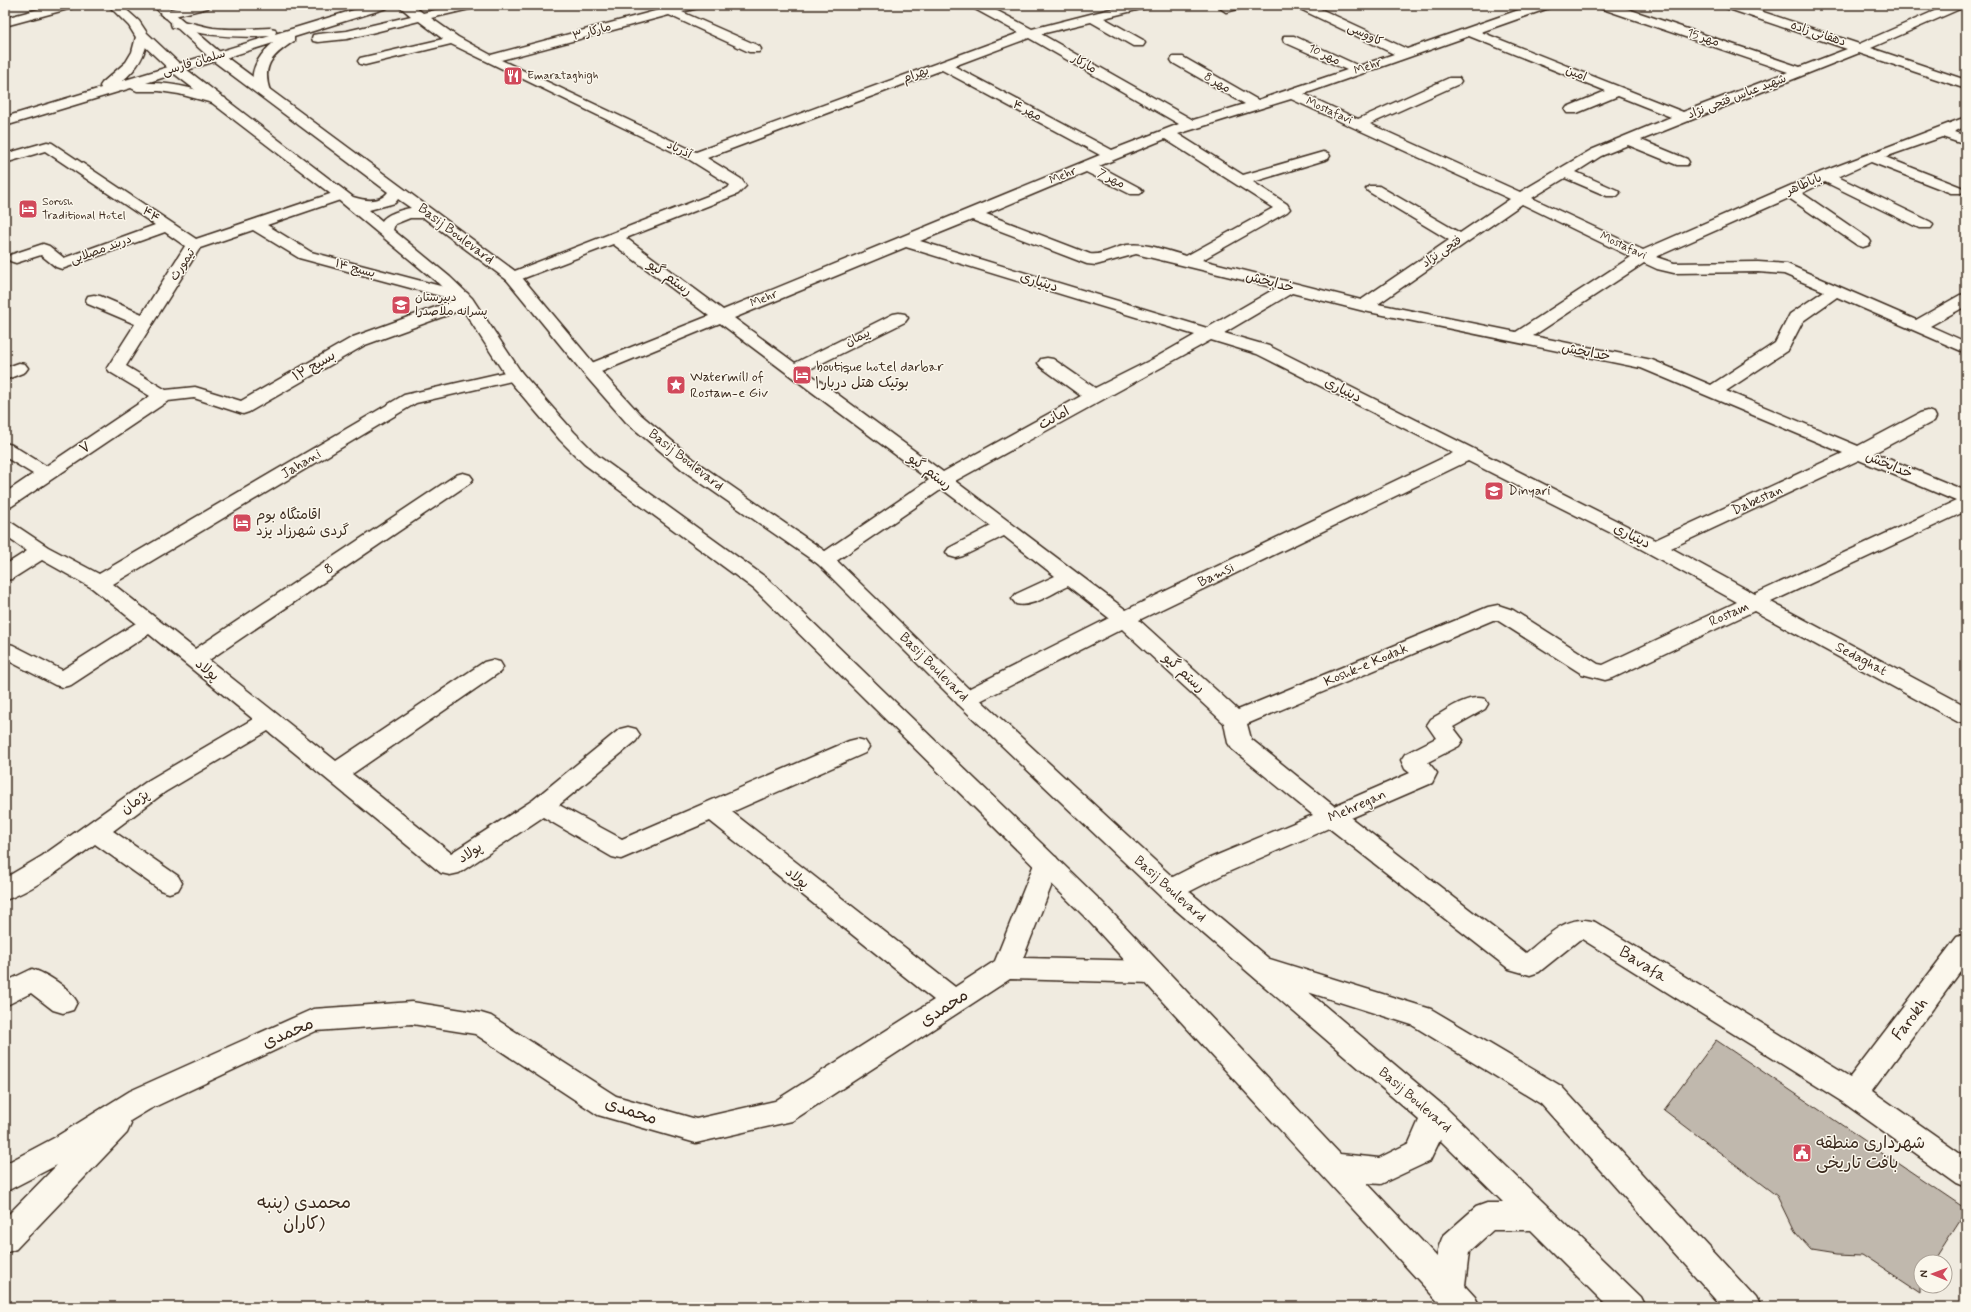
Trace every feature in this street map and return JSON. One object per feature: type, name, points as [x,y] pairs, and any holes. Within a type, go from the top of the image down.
[{"type":"street","points":[[33,5],[45,11]]},
{"type":"street","points":[[5,22],[68,5]]},
{"type":"street","points":[[114,5],[134,24],[142,36],[176,68],[345,198],[408,249],[464,299],[514,375],[567,436],[591,460],[761,584],[1093,909],[1457,1299]]},
{"type":"street","points":[[162,9],[204,5]]},
{"type":"street","name":"سلمان فارسی","points":[[5,121],[383,5]]},
{"type":"street","name":"آذرباد","points":[[404,5],[454,40],[489,59],[694,158],[736,182],[738,186],[733,191],[513,277]]},
{"type":"street","points":[[318,38],[347,35],[470,5]]},
{"type":"street","name":"مارکار ۳","points":[[489,59],[694,5]]},
{"type":"street","name":"مارکار","points":[[977,5],[1030,33],[1191,125]]},
{"type":"street","name":"بهرام","points":[[694,158],[1030,33],[1142,5]]},
{"type":"street","name":"کاووسی","points":[[1302,5],[1406,54]]},
{"type":"street","name":"Mehr","points":[[590,370],[905,242],[1166,133],[1292,94],[1545,5]]},
{"type":"street","name":"مهر 15","points":[[1604,5],[1802,72]]},
{"type":"street","name":"دهقانی زاده","points":[[1730,5],[1861,48],[1966,85]]},
{"type":"street","name":"شهید عباس فتحی نژاد","points":[[1521,198],[1596,153],[1683,117],[1802,72],[1958,6]]},
{"type":"street","name":"Basij Boulevard","points":[[162,9],[177,24],[217,57],[513,277],[590,370],[633,418],[691,467],[825,560],[966,699],[1170,890],[1435,1116],[1630,1307]]},
{"type":"street","points":[[670,12],[754,49]]},
{"type":"street","points":[[1092,17],[1138,42]]},
{"type":"street","points":[[177,24],[199,31],[230,33],[301,30]]},
{"type":"street","points":[[263,91],[259,78],[262,65],[267,56],[283,42],[301,30]]},
{"type":"street","name":"امین","points":[[1468,31],[1683,117]]},
{"type":"street","points":[[96,93],[116,80],[130,66],[140,50],[142,36]]},
{"type":"street","name":"مهر 10","points":[[1289,39],[1359,71]]},
{"type":"street","points":[[365,61],[454,40]]},
{"type":"street","name":"مهر 8","points":[[1178,60],[1257,105]]},
{"type":"street","name":"مهر ۴","points":[[943,65],[1112,156]]},
{"type":"street","points":[[1358,124],[1454,81]]},
{"type":"street","points":[[96,93],[130,87],[154,86],[184,90],[220,101]]},
{"type":"street","points":[[1572,110],[1618,91]]},
{"type":"street","name":"Mostafavi","points":[[1292,94],[1521,198],[1663,266],[1674,268],[1726,266],[1787,269],[1966,348]]},
{"type":"street","name":"باباطاهر","points":[[1518,338],[1644,256],[1824,176],[1871,157],[1942,132],[1966,121]]},
{"type":"street","points":[[1942,132],[1966,141]]},
{"type":"street","points":[[1166,133],[1240,181],[1282,206],[1282,210],[1188,261]]},
{"type":"street","points":[[1629,140],[1682,162]]},
{"type":"street","name":"۴۴","points":[[5,159],[47,146],[168,226],[194,245]]},
{"type":"street","points":[[1240,181],[1323,156]]},
{"type":"street","points":[[1871,157],[1956,190]]},
{"type":"street","name":"مهر 7","points":[[1087,166],[1135,191]]},
{"type":"street","points":[[1564,172],[1612,193]]},
{"type":"street","points":[[1824,176],[1925,225]]},
{"type":"street","points":[[1374,189],[1460,240]]},
{"type":"street","points":[[345,198],[368,206],[390,200],[397,190]]},
{"type":"street","points":[[1789,191],[1863,242]]},
{"type":"street","name":"تیمورث","points":[[163,396],[116,368],[194,245],[255,224],[345,198]]},
{"type":"street","name":"فتحی نژاد","points":[[1364,306],[1521,198]]},
{"type":"street","points":[[384,231],[389,220],[408,214],[429,214]]},
{"type":"street","name":"خدابخش","points":[[972,214],[1087,259],[1096,260],[1131,249],[1188,261],[1364,306],[1646,364],[1966,498]]},
{"type":"street","name":"بسیج ۱۴","points":[[255,224],[305,255],[464,299]]},
{"type":"street","name":"دربند مصلایی","points":[[16,258],[44,248],[62,264],[168,226]]},
{"type":"street","name":"رستم گیو","points":[[614,237],[795,370],[940,481],[1005,527],[1124,619],[1235,720]]},
{"type":"street","name":"دینیاری","points":[[905,242],[1263,350],[1655,548],[1755,602]]},
{"type":"street","name":"امانت","points":[[825,560],[940,481],[1159,362],[1290,288]]},
{"type":"street","points":[[1713,392],[1782,346],[1796,318],[1835,291]]},
{"type":"street","name":"بسیج ۱۲","points":[[163,396],[195,392],[242,408],[359,341],[464,299]]},
{"type":"street","points":[[1917,326],[1966,299]]},
{"type":"street","points":[[94,300],[146,322]]},
{"type":"street","name":"پیمان","points":[[795,370],[899,318]]},
{"type":"street","points":[[1047,363],[1094,396]]},
{"type":"street","name":"Jahani","points":[[99,583],[410,399],[514,375]]},
{"type":"street","name":"۷","points":[[5,502],[163,396]]},
{"type":"street","name":"Dabestan","points":[[1655,548],[1859,453],[1927,417]]},
{"type":"street","points":[[5,449],[46,474]]},
{"type":"street","name":"Bamsi","points":[[966,699],[1124,619],[1468,453]]},
{"type":"street","name":"8","points":[[194,660],[463,479]]},
{"type":"street","name":"Rostam","points":[[1498,612],[1590,669],[1605,673],[1966,504]]},
{"type":"street","name":"پولاد","points":[[5,527],[41,551],[99,583],[450,866],[542,806]]},
{"type":"street","points":[[956,552],[1005,527]]},
{"type":"street","points":[[5,574],[41,551]]},
{"type":"street","points":[[1023,599],[1069,577]]},
{"type":"street","name":"Sedaghat","points":[[1755,602],[1966,716]]},
{"type":"street","name":"Koshk-e Kodak","points":[[1235,720],[1488,614],[1498,612]]},
{"type":"street","points":[[7,654],[64,680],[150,624]]},
{"type":"street","points":[[336,774],[492,667]]},
{"type":"street","name":"Mehregan","points":[[1170,890],[1217,866],[1424,777],[1425,773],[1413,763],[1413,760],[1451,740],[1438,726],[1439,724],[1478,704]]},
{"type":"street","name":"پژمان","points":[[6,888],[52,863],[157,786],[269,720]]},
{"type":"street","points":[[1235,720],[1240,743],[1332,817]]},
{"type":"street","points":[[628,735],[542,806],[621,850],[857,747]]},
{"type":"street","name":"پولاد","points":[[712,810],[954,1001]]},
{"type":"street","name":"Bavafa","points":[[1332,817],[1518,962],[1530,965],[1573,930],[1586,929],[1854,1094],[1966,1174]]},
{"type":"street","points":[[95,831],[169,883]]},
{"type":"street","points":[[1047,864],[1006,968],[1152,972]]},
{"type":"street","name":"Farokh","points":[[1854,1094],[1966,944]]},
{"type":"street","points":[[1259,966],[1420,1017],[1551,1094],[1744,1307]]},
{"type":"street","name":"محمدی","points":[[140,1100],[312,1020],[412,1013],[482,1024],[608,1106],[696,1131],[782,1112],[1006,968]]},
{"type":"street","points":[[5,995],[32,980],[63,1002]]},
{"type":"street","points":[[5,1179],[64,1147],[140,1100]]},
{"type":"street","points":[[5,1239],[140,1100]]},
{"type":"street","points":[[1332,1166],[1381,1171],[1420,1152],[1435,1116]]},
{"type":"street","points":[[1457,1299],[1454,1246],[1487,1217],[1538,1216]]},
{"type":"building","name":"شهرداری منطقه بافت تاریخی","points":[[1716,1040],[1966,1209],[1937,1254],[1913,1254],[1913,1289],[1862,1255],[1836,1254],[1811,1250],[1794,1231],[1777,1196],[1664,1110]]},
{"type":"place","name":"Emarataghigh","points":[[513,76]]},
{"type":"place","name":"Sorosh Traditional Hotel","points":[[28,209]]},
{"type":"place","name":"دبیرستان پسرانه ملاصدرا","points":[[401,305]]},
{"type":"place","name":"boutique hotel darbar | بوتیک هتل دربار","points":[[802,375]]},
{"type":"place","name":"Watermill of Rostam-e Giv","points":[[676,385]]},
{"type":"place","name":"Dinyari","points":[[1494,491]]},
{"type":"place","name":"اقامتگاه بوم گردی شهرزاد یزد","points":[[242,523]]},
{"type":"place","name":"شهرداری منطقه بافت تاریخی","points":[[1802,1153]]},
{"type":"district","name":"محمدی (پنبه کاران)","points":[[304,1213]]}]
